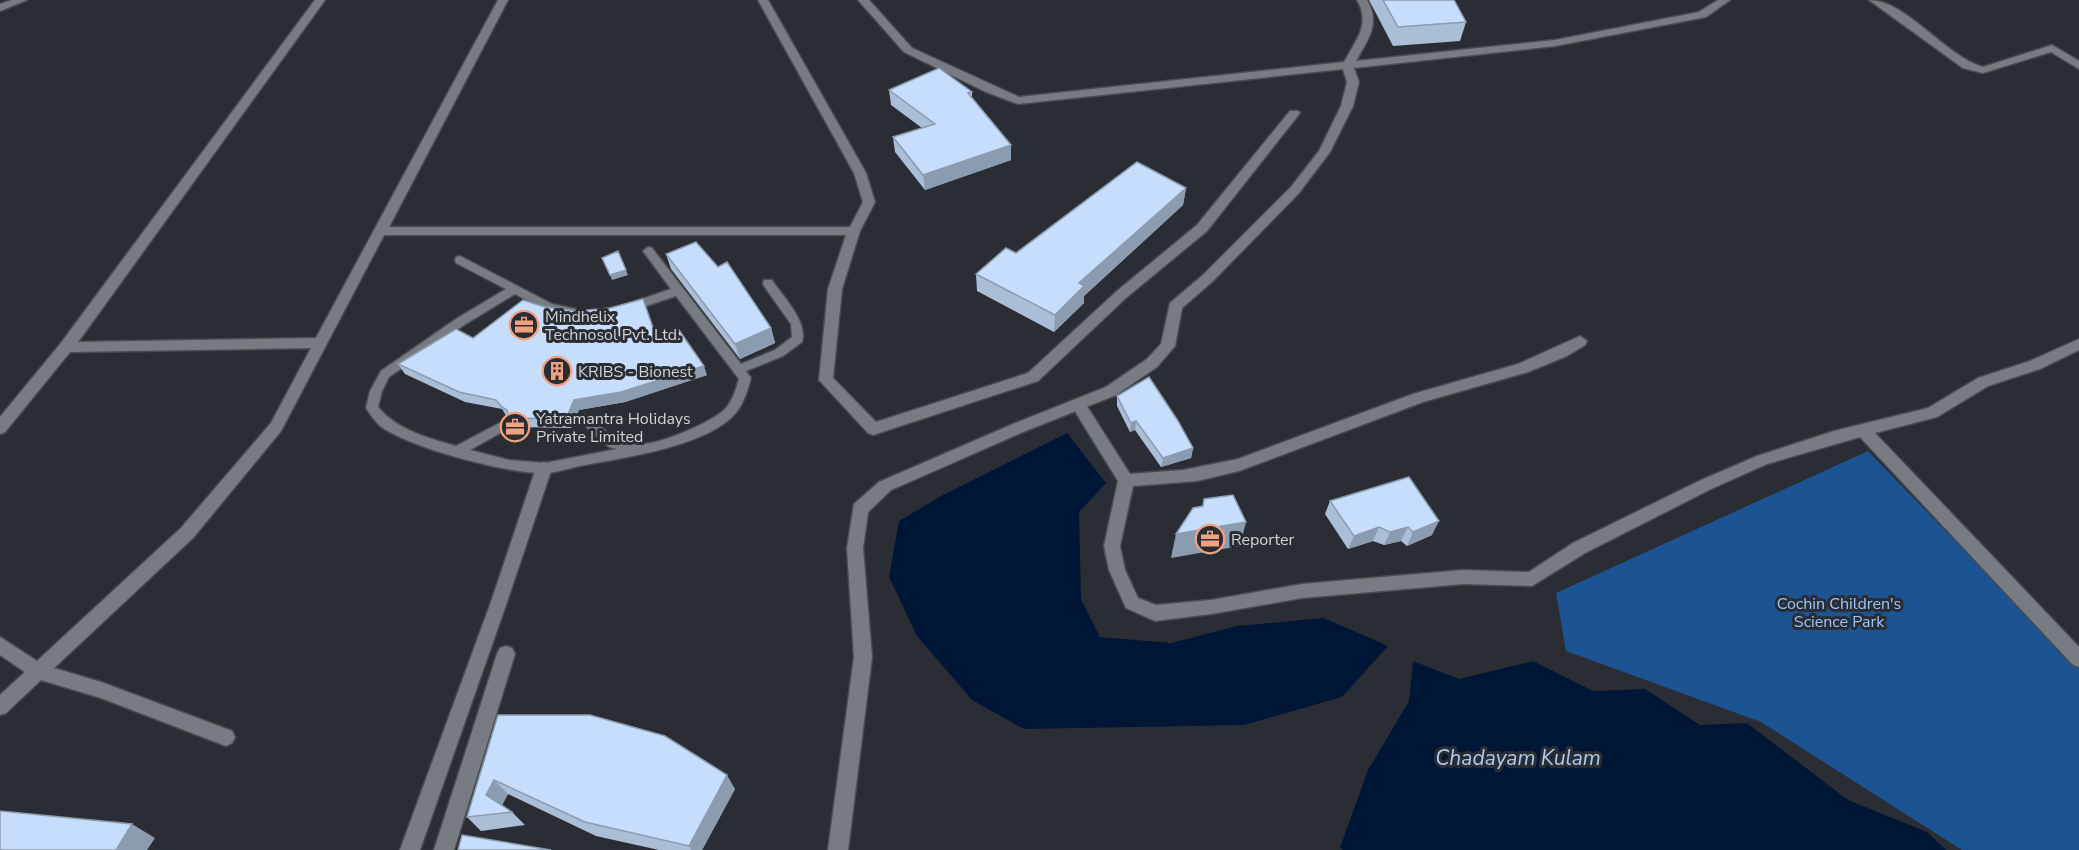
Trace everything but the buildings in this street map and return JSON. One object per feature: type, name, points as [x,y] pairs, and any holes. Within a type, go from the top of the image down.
[{"type":"street","points":[[0,8],[22,0]]},
{"type":"street","points":[[0,428],[66,347],[320,0]]},
{"type":"street","points":[[0,706],[187,533],[276,427],[502,0]]},
{"type":"street","points":[[763,0],[860,173],[868,202],[854,231],[835,289],[826,380],[873,429],[1033,377],[1122,294],[1202,228],[1294,113]]},
{"type":"street","points":[[863,0],[908,50],[1018,101],[1348,66],[1406,57],[1555,43],[1702,15],[1725,0]]},
{"type":"street","points":[[838,850],[862,657],[855,548],[860,509],[885,486],[1111,391],[1152,363],[1168,346],[1175,306],[1208,278],[1295,189],[1323,152],[1347,106],[1353,82],[1348,66],[1367,30],[1369,12],[1362,0]]},
{"type":"street","points":[[1874,0],[1938,43],[1967,66],[1983,70],[2052,48],[2079,66]]},
{"type":"street","points":[[380,231],[854,231]]},
{"type":"street","points":[[1126,480],[1173,478],[1237,465],[1418,399],[1520,369],[1567,350],[1580,341]]},
{"type":"street","points":[[66,347],[320,343]]},
{"type":"street","points":[[1078,404],[1126,480],[1112,546],[1117,570],[1132,603],[1155,613],[1211,607],[1302,591],[1463,577],[1532,579],[1579,548],[1704,485],[1762,460],[1863,430],[1932,413],[1983,382],[2035,365],[2079,344]]},
{"type":"street","points":[[1863,430],[2079,659]]},
{"type":"street","points":[[410,850],[499,602],[544,468]]},
{"type":"street","points":[[0,645],[37,671],[101,690],[225,737]]},
{"type":"street","points":[[444,850],[506,654]]},
{"type":"lane","points":[[514,289],[408,356],[385,374],[376,391],[372,408],[384,421],[409,435],[456,452],[502,462],[544,468],[641,448],[696,432],[726,416],[742,395],[745,378],[648,251]]},
{"type":"lane","points":[[460,260],[549,307],[583,314]]},
{"type":"lane","points":[[740,369],[779,353],[798,339],[796,323],[768,283]]},
{"type":"lane","points":[[615,311],[678,291]]},
{"type":"lane","points":[[584,419],[612,443],[641,448]]},
{"type":"lane","points":[[456,452],[507,424]]},
{"type":"green space","name":"Cochin Children's Science Park","points":[[1868,451],[2079,669],[2079,850],[1962,850],[1761,722],[1566,651],[1556,593]]},
{"type":"water","points":[[1067,433],[1106,483],[1079,512],[1081,599],[1100,637],[1171,643],[1237,626],[1324,618],[1388,646],[1342,697],[1244,725],[1024,729],[972,700],[917,636],[889,577],[899,521],[943,495]]},
{"type":"water","name":"Chadayam Kulam","points":[[1413,661],[1459,679],[1533,661],[1593,691],[1645,689],[1700,725],[1747,723],[1848,800],[1927,832],[1946,850],[1343,850],[1340,848],[1368,770],[1409,701]]},
{"type":"place","name":"Mindhelix Technosol Pvt. Ltd.","points":[[524,325]]},
{"type":"place","name":"KRIBS - Bionest","points":[[557,371]]},
{"type":"place","name":"Yatramantra Holidays Private Limited","points":[[515,427]]},
{"type":"place","name":"Reporter","points":[[1210,539]]}]
